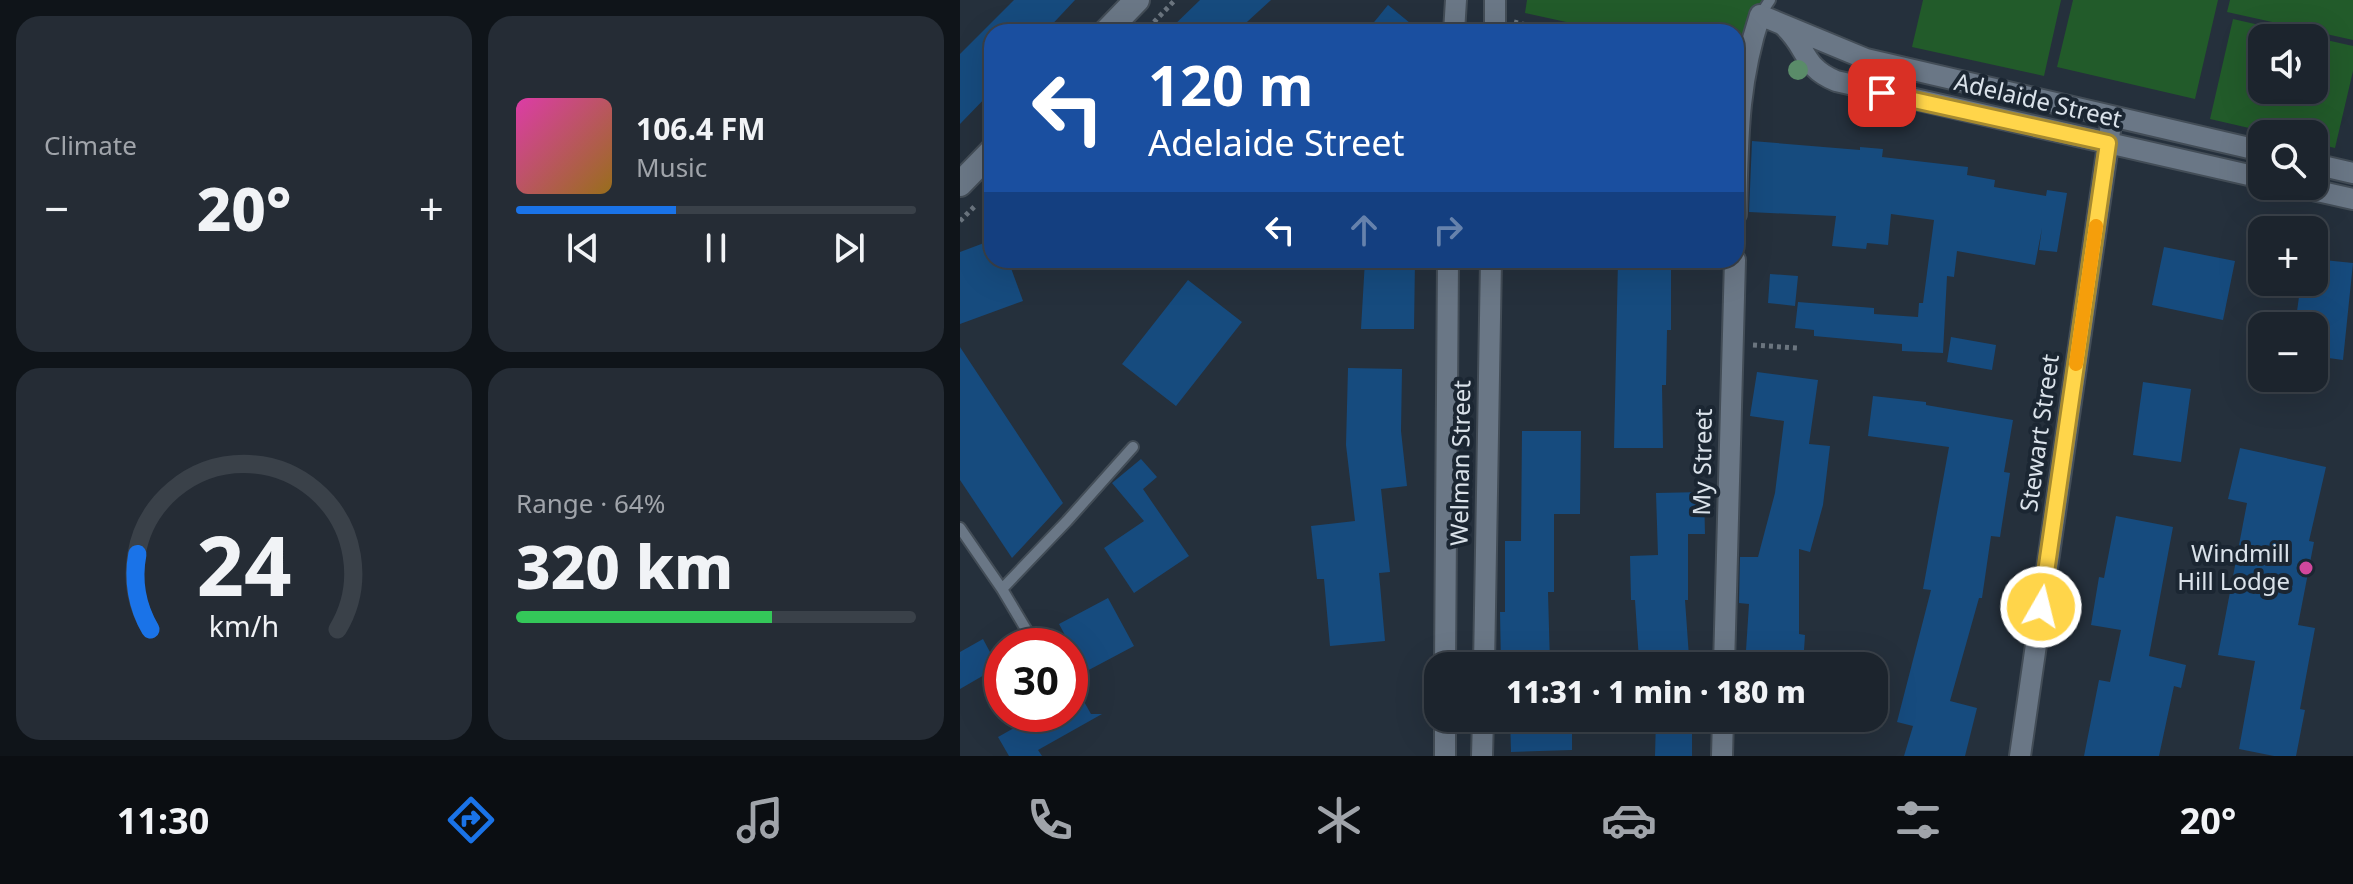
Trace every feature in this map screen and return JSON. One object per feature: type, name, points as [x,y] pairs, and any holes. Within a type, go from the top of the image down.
[{"type":"street","points":[[1114,24],[1137,0]]},
{"type":"street","points":[[1454,24],[1456,0]]},
{"type":"street","points":[[1495,0],[1501,24]]},
{"type":"street","points":[[1744,71],[1765,7]]},
{"type":"street","name":"Adelaide Street","points":[[1765,7],[1792,33],[1817,73],[1903,98],[2248,175]]},
{"type":"street","name":"Adelaide Street","points":[[1781,23],[1866,59],[2248,148]]},
{"type":"street","points":[[1861,88],[1866,59]]},
{"type":"street","points":[[1903,98],[1910,68]]},
{"type":"street","points":[[1978,115],[1984,86]]},
{"type":"street","name":"Stewart Street","points":[[2020,756],[2112,117]]},
{"type":"street","points":[[960,184],[984,159]]},
{"type":"street","points":[[2328,167],[2353,173]]},
{"type":"street","points":[[2328,193],[2353,199]]},
{"type":"street","name":"Welman Street","points":[[1445,652],[1448,268]]},
{"type":"street","name":"Welman Street","points":[[1484,652],[1491,268]]},
{"type":"street","name":"My Street","points":[[1724,652],[1735,268]]},
{"type":"street","points":[[1445,732],[1445,756]]},
{"type":"street","points":[[1482,756],[1483,732]]},
{"type":"street","points":[[1722,756],[1723,732]]},
{"type":"lane","points":[[1002,589],[1133,447]]},
{"type":"lane","points":[[960,528],[1025,628]]},
{"type":"path","points":[[1152,24],[1175,0]]},
{"type":"path","points":[[1732,344],[1797,348]]},
{"type":"green space","points":[[1527,0],[1764,0],[1744,44],[1744,24],[1575,24],[1525,13]]},
{"type":"green space","points":[[1923,0],[2061,0],[2044,76],[1912,47]]},
{"type":"green space","points":[[2073,0],[2218,0],[2195,99],[2057,67]]},
{"type":"green space","points":[[2230,0],[2353,0],[2353,40],[2328,34],[2328,24],[2281,24],[2227,12]]},
{"type":"green space","points":[[2233,19],[2255,24],[2248,24],[2248,104],[2328,104],[2328,40],[2353,46],[2353,71],[2335,148],[2328,146],[2328,120],[2248,120],[2248,128],[2210,119]]},
{"type":"building","points":[[1014,0],[1075,0],[1052,24],[990,24]]},
{"type":"building","points":[[1200,0],[1271,0],[1245,24],[1175,24]]},
{"type":"building","points":[[1388,5],[1411,24],[1373,24]]},
{"type":"building","points":[[984,30],[984,99],[960,124],[960,54]]},
{"type":"building","points":[[1752,141],[1860,150],[1860,147],[1883,149],[1882,157],[1968,167],[1967,175],[1995,180],[1994,187],[2046,196],[2047,190],[2067,193],[2057,252],[2039,250],[2042,228],[2035,265],[1957,251],[1954,277],[1947,276],[1943,353],[1902,351],[1902,344],[1814,336],[1814,330],[1795,328],[1798,302],[1874,308],[1874,314],[1918,317],[1919,303],[1923,303],[1934,220],[1891,214],[1888,245],[1867,243],[1866,249],[1832,246],[1836,216],[1749,212]]},
{"type":"building","points":[[984,243],[984,268],[1011,268],[1023,301],[960,324],[960,252]]},
{"type":"building","points":[[2164,247],[2235,261],[2223,320],[2152,305]]},
{"type":"building","points":[[2328,260],[2353,263],[2343,360],[2328,358],[2328,312],[2297,312],[2299,296],[2328,296]]},
{"type":"building","points":[[1365,268],[1415,268],[1414,329],[1361,329]]},
{"type":"building","points":[[1618,268],[1671,268],[1671,330],[1667,330],[1666,385],[1662,385],[1663,448],[1614,448]]},
{"type":"building","points":[[1770,274],[1798,276],[1795,306],[1768,303]]},
{"type":"building","points":[[1188,280],[1242,322],[1176,406],[1122,364]]},
{"type":"building","points":[[1951,337],[1996,345],[1992,370],[1947,362]]},
{"type":"building","points":[[960,347],[1063,503],[1012,558],[960,480]]},
{"type":"building","points":[[1348,368],[1402,369],[1401,431],[1407,486],[1381,489],[1390,572],[1379,573],[1385,641],[1330,646],[1324,579],[1317,579],[1311,526],[1355,521],[1346,445]]},
{"type":"building","points":[[1757,372],[1818,380],[1809,444],[1830,446],[1823,505],[1810,552],[1799,549],[1799,634],[1805,635],[1804,652],[1746,652],[1749,604],[1739,603],[1740,557],[1758,557],[1775,493],[1784,421],[1750,416]]},
{"type":"building","points":[[2143,382],[2191,389],[2181,462],[2133,455]]},
{"type":"building","points":[[1873,396],[1926,402],[1926,405],[2013,420],[2004,472],[2010,473],[2000,537],[1991,536],[1982,598],[1979,598],[1950,701],[1977,708],[1965,756],[1904,756],[1913,726],[1897,722],[1931,590],[1923,589],[1949,447],[1868,436]]},
{"type":"building","points":[[1522,431],[1581,431],[1580,514],[1554,514],[1554,592],[1548,592],[1550,652],[1501,652],[1500,612],[1505,612],[1505,541],[1521,541]]},
{"type":"building","points":[[2240,448],[2326,467],[2309,541],[2314,542],[2298,625],[2315,628],[2300,709],[2305,710],[2296,756],[2274,756],[2239,749],[2255,661],[2218,655],[2247,503],[2228,499]]},
{"type":"building","points":[[1141,459],[1157,477],[1143,489],[1189,556],[1134,593],[1104,548],[1144,521],[1112,483]]},
{"type":"building","points":[[1704,492],[1705,534],[1688,534],[1688,600],[1685,600],[1689,652],[1638,652],[1635,600],[1631,600],[1630,556],[1658,555],[1656,493]]},
{"type":"building","points":[[2116,516],[2173,527],[2149,656],[2186,665],[2181,688],[2174,686],[2159,756],[2084,756],[2099,680],[2110,682],[2121,630],[2091,625],[2099,577],[2104,578]]},
{"type":"building","points":[[1108,598],[1134,646],[1088,670],[1088,628],[1061,628],[1059,624]]},
{"type":"building","points":[[984,641],[984,675],[960,689],[960,652]]},
{"type":"building","points":[[1088,709],[1091,714],[1102,714],[1088,722]]},
{"type":"building","points":[[1007,732],[1070,732],[1038,750],[1042,756],[1009,756],[998,737]]},
{"type":"building","points":[[1510,732],[1572,732],[1572,750],[1511,752]]},
{"type":"building","points":[[1656,732],[1692,732],[1692,756],[1655,756]]},
{"type":"slow traffic","points":[[2076,364],[2096,226]]},
{"type":"place","name":"Windmill Hill Lodge","points":[[2306,568]]},
{"type":"route","points":[[1882,93],[2108,143],[2041,607]]}]
